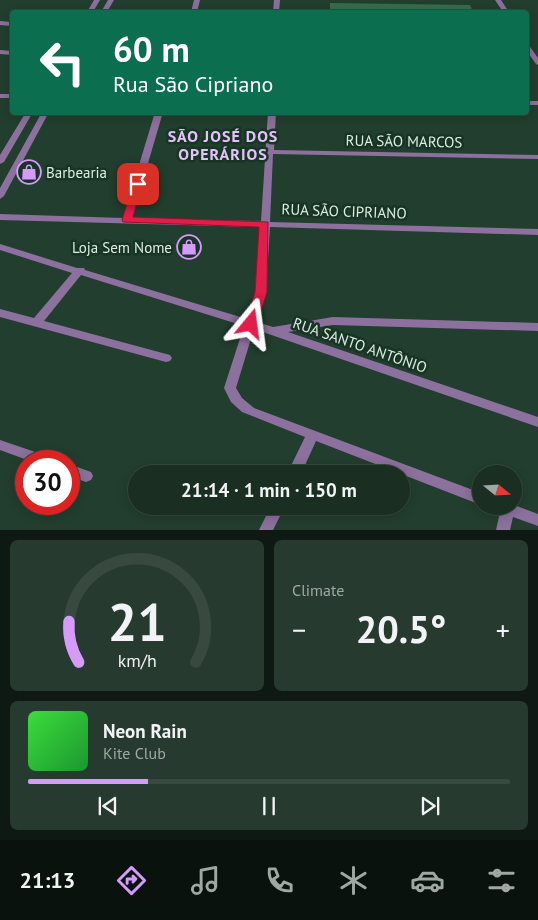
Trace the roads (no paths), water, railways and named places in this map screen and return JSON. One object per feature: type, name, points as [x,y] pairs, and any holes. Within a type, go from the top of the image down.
[{"type":"street","points":[[529,49],[536,61]]},
{"type":"street","points":[[0,162],[4,149],[28,115]]},
{"type":"street","points":[[0,196],[44,115]]},
{"type":"street","points":[[127,220],[158,115]]},
{"type":"street","points":[[272,115],[261,292],[230,388],[234,398],[239,405],[250,410],[472,496]]},
{"type":"street","points":[[4,149],[26,149]]},
{"type":"street","name":"RUA SÃO MARCOS","points":[[270,152],[538,157]]},
{"type":"street","name":"RUA SÃO CIPRIANO","points":[[0,217],[538,232]]},
{"type":"street","name":"RUA SANTO ANTÔNIO","points":[[0,247],[251,324],[538,422]]},
{"type":"street","points":[[36,323],[80,270]]},
{"type":"street","points":[[0,313],[166,358]]},
{"type":"street","points":[[272,331],[333,321],[538,327]]},
{"type":"street","points":[[298,465],[312,435]]},
{"type":"street","points":[[0,445],[15,450]]},
{"type":"street","points":[[80,474],[86,476]]},
{"type":"street","points":[[522,514],[538,520]]},
{"type":"street","points":[[266,530],[274,515]]},
{"type":"street","points":[[503,530],[504,515]]},
{"type":"place","name":"Barbearia","points":[[29,172]]},
{"type":"place","name":"Loja Sem Nome","points":[[189,247]]},
{"type":"district","name":"SÃO JOSÉ DOS OPERÁRIOS","points":[[223,145]]}]
